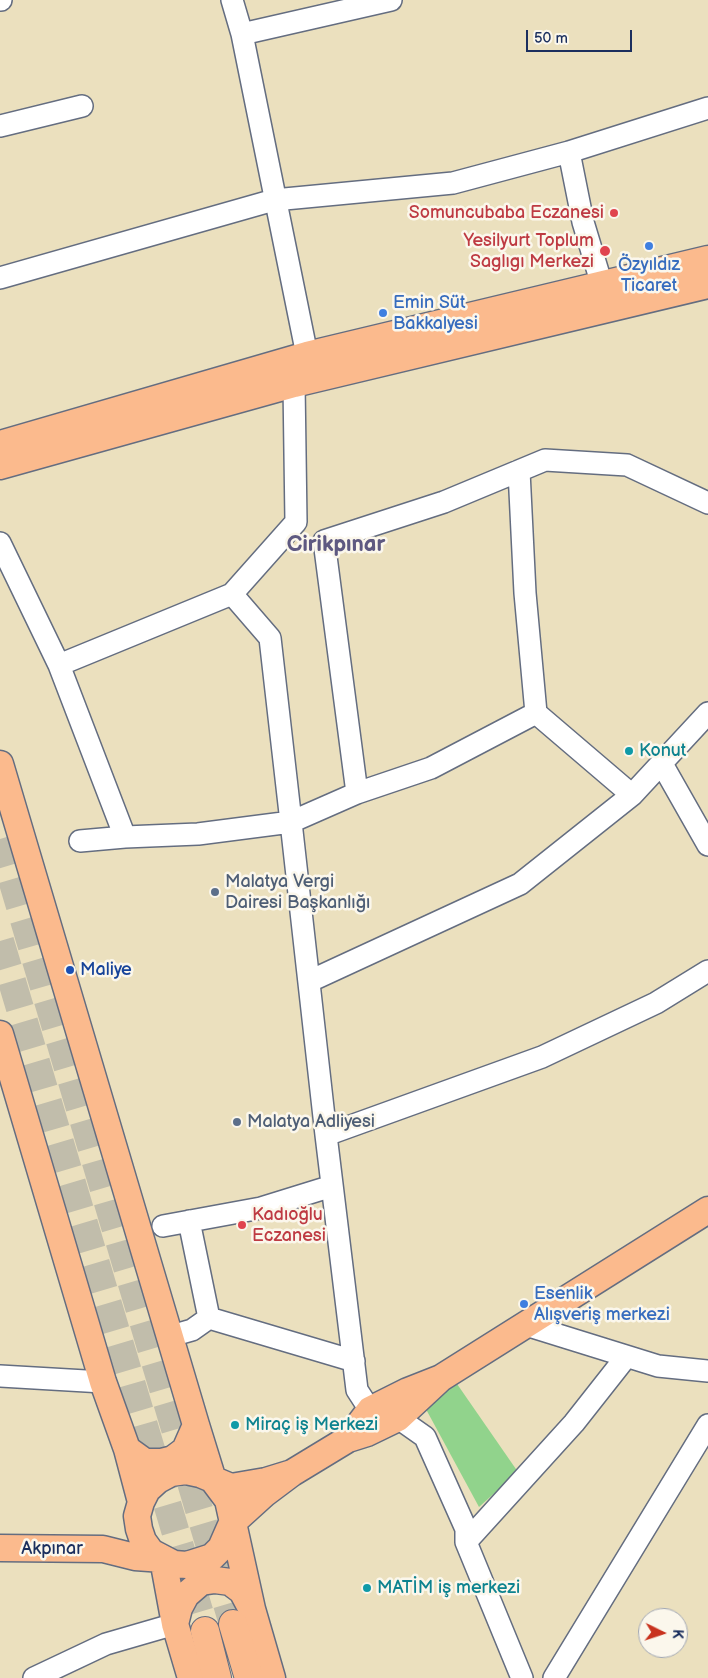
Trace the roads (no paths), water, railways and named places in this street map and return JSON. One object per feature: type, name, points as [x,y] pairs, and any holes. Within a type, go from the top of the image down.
[{"type":"highway","points":[[243,1616],[249,1678]]},
{"type":"highway","points":[[205,1631],[217,1678]]},
{"type":"main road","points":[[0,444],[307,356],[708,259]]},
{"type":"main road","points":[[0,466],[294,384],[708,284]]},
{"type":"main road","points":[[0,764],[213,1480],[228,1500],[243,1616],[272,1678]]},
{"type":"main road","points":[[0,1034],[103,1382],[127,1449],[141,1502]]},
{"type":"main road","points":[[348,1439],[370,1410],[408,1391],[441,1378],[708,1210]]},
{"type":"main road","points":[[292,1473],[266,1481],[230,1487],[200,1474],[186,1471],[171,1473],[152,1485],[141,1502],[138,1516],[139,1529],[151,1552],[174,1564],[187,1565],[212,1557],[221,1548],[232,1524],[264,1494],[292,1473],[348,1439],[367,1434],[398,1418],[441,1378]]},
{"type":"main road","points":[[127,1449],[146,1462],[161,1462],[173,1459],[185,1450],[196,1425]]},
{"type":"main road","name":"Akpınar","points":[[104,1549],[141,1502]]},
{"type":"main road","name":"Akpınar","points":[[0,1548],[104,1549],[135,1557],[163,1559]]},
{"type":"main road","points":[[163,1559],[175,1624],[191,1678]]},
{"type":"main road","points":[[175,1624],[179,1608],[186,1594],[201,1582],[215,1580],[230,1582],[242,1591],[243,1616]]},
{"type":"street","points":[[59,665],[232,594],[296,522],[294,384],[307,356],[242,34],[232,0]]},
{"type":"street","points":[[242,34],[391,0]]},
{"type":"street","points":[[0,126],[82,106]]},
{"type":"street","points":[[0,278],[274,200],[453,183],[569,152],[708,108]]},
{"type":"street","points":[[569,152],[583,222],[602,285]]},
{"type":"street","points":[[324,542],[444,502],[545,460],[627,464],[708,503]]},
{"type":"street","points":[[519,471],[525,593],[536,713],[632,795]]},
{"type":"street","points":[[296,522],[324,542],[357,793]]},
{"type":"street","points":[[0,543],[59,665],[125,837]]},
{"type":"street","points":[[232,594],[270,638],[357,1390],[370,1410],[398,1418],[425,1437],[466,1529],[466,1542],[522,1678]]},
{"type":"street","points":[[80,841],[198,834],[291,822],[357,793],[431,768],[536,713]]},
{"type":"street","points":[[310,981],[520,884],[632,795],[708,714]]},
{"type":"street","points":[[662,764],[708,845]]},
{"type":"street","points":[[326,1135],[542,1058],[656,1003],[708,971]]},
{"type":"street","points":[[163,1226],[261,1208],[332,1186]]},
{"type":"street","points":[[189,1221],[209,1318]]},
{"type":"street","points":[[171,1336],[192,1330],[209,1318]]},
{"type":"street","points":[[209,1318],[354,1361]]},
{"type":"street","points":[[526,1325],[658,1366],[708,1371]]},
{"type":"street","points":[[466,1542],[574,1423],[626,1357]]},
{"type":"street","points":[[0,1376],[103,1382]]},
{"type":"street","points":[[554,1678],[708,1425]]},
{"type":"street","points":[[34,1678],[106,1644],[175,1624]]},
{"type":"tunnel","points":[[0,839],[233,1624]]},
{"type":"tunnel","points":[[0,941],[205,1631]]},
{"type":"place","name":"Somuncubaba Eczanesi","points":[[614,213]]},
{"type":"place","name":"Özyıldız Ticaret","points":[[649,246]]},
{"type":"place","name":"Yesilyurt Toplum Saglıgı Merkezi","points":[[605,251]]},
{"type":"place","name":"Emin Süt Bakkalyesi","points":[[383,313]]},
{"type":"place","name":"Konut","points":[[629,751]]},
{"type":"place","name":"Malatya Vergi Dairesi Başkanlığı","points":[[215,892]]},
{"type":"place","name":"Maliye","points":[[70,970]]},
{"type":"place","name":"Malatya Adliyesi","points":[[237,1122]]},
{"type":"place","name":"Kadıoğlu Eczanesi","points":[[242,1225]]},
{"type":"place","name":"Esenlik Alışveriş merkezi","points":[[524,1304]]},
{"type":"place","name":"Miraç iş Merkezi","points":[[235,1425]]},
{"type":"place","name":"MATİM iş merkezi","points":[[367,1588]]},
{"type":"district","name":"Cirikpınar","points":[[336,545]]}]
